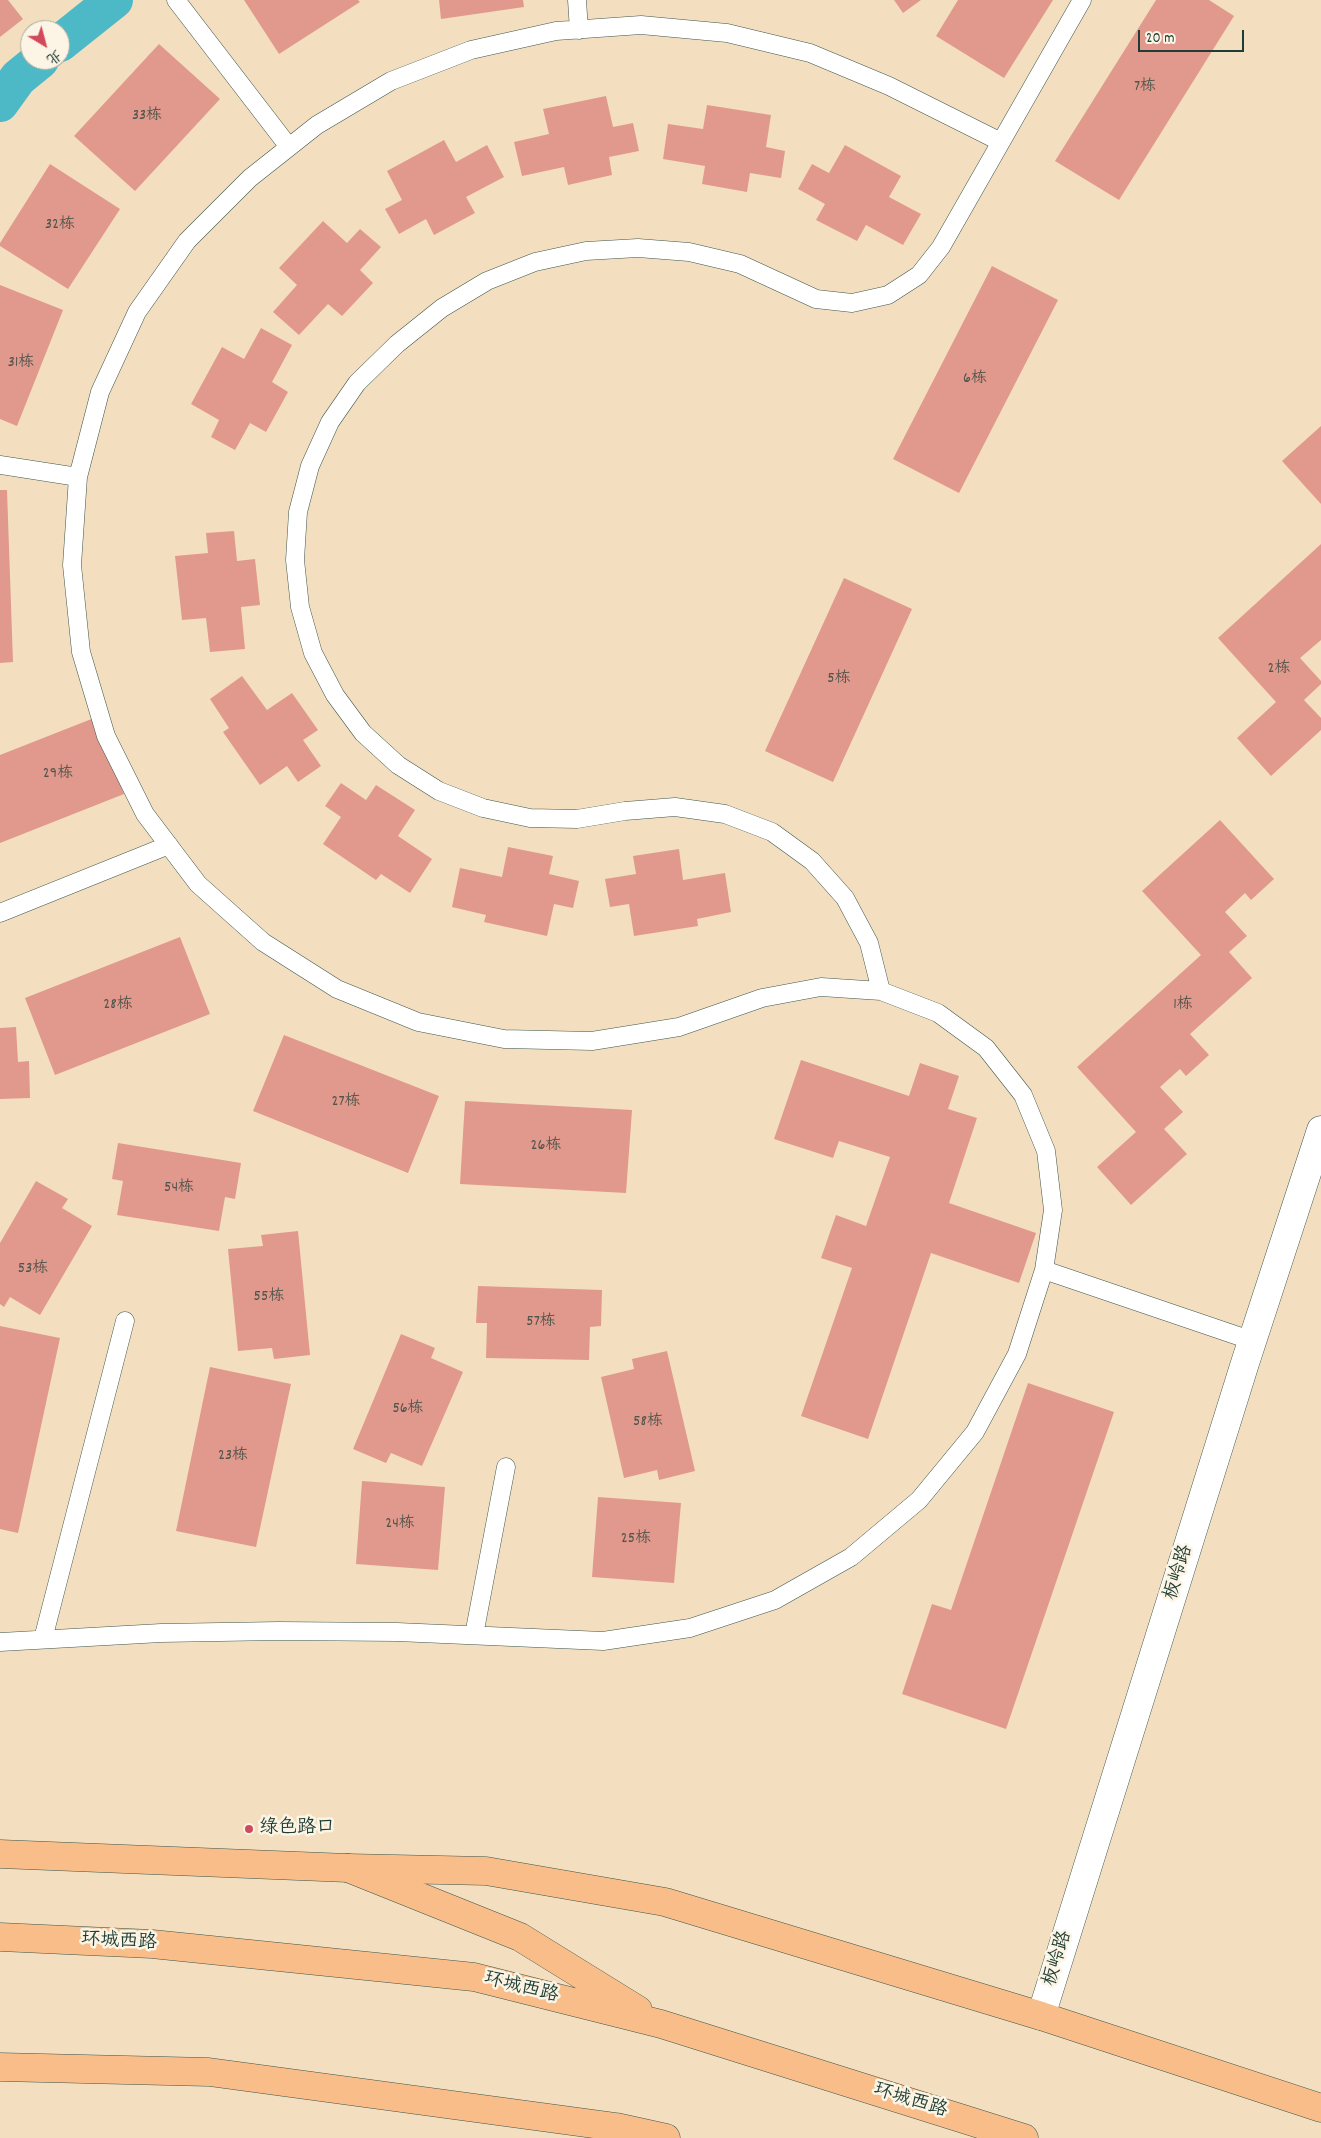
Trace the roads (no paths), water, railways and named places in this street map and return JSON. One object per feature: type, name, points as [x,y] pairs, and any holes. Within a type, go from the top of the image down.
[{"type":"main road","points":[[0,1854],[348,1868],[486,1871],[665,1902],[1041,2016],[1321,2108]]},
{"type":"main road","points":[[348,1868],[520,1937],[661,2024]]},
{"type":"main road","name":"环城西路","points":[[0,1937],[152,1944],[474,1977],[661,2024],[1024,2138]]},
{"type":"main road","points":[[0,2067],[209,2072],[616,2127],[666,2138]]},
{"type":"street","name":"板岭路","points":[[1041,2016],[1321,1130]]},
{"type":"lane","points":[[176,0],[289,147]]},
{"type":"lane","points":[[577,0],[579,30]]},
{"type":"lane","points":[[881,991],[868,943],[845,898],[812,861],[772,832],[725,814],[675,806],[625,811],[578,819],[530,818],[483,808],[438,791],[398,765],[364,734],[334,695],[313,653],[300,607],[295,560],[298,512],[310,466],[330,422],[357,383],[398,344],[442,308],[487,281],[544,260],[586,251],[638,248],[689,252],[740,264],[816,299],[852,303],[888,295],[919,275],[941,248],[1082,0]]},
{"type":"lane","points":[[0,1642],[161,1633],[279,1631],[474,1635],[603,1641],[690,1628],[774,1600],[851,1557],[919,1500],[975,1432],[1017,1354],[1044,1270],[1053,1210],[1046,1151],[1023,1095],[986,1048],[938,1012],[881,991],[821,987],[762,998],[678,1027],[592,1041],[504,1039],[418,1022],[337,989],[262,942],[198,884],[145,814],[106,736],[81,652],[72,565],[78,477],[100,392],[137,312],[187,240],[250,178],[317,125],[391,81],[471,50],[556,31],[641,26],[727,33],[810,53],[889,86],[1001,142]]},
{"type":"lane","points":[[0,465],[78,477]]},
{"type":"lane","points":[[0,913],[169,845]]},
{"type":"lane","points":[[1044,1270],[1253,1341]]},
{"type":"lane","points":[[43,1639],[125,1321]]},
{"type":"lane","points":[[474,1635],[506,1467]]},
{"type":"waterway","points":[[70,35],[114,0]]},
{"type":"waterway","points":[[0,103],[18,78],[28,70]]},
{"type":"place","name":"绿色路口","points":[[249,1829]]}]
